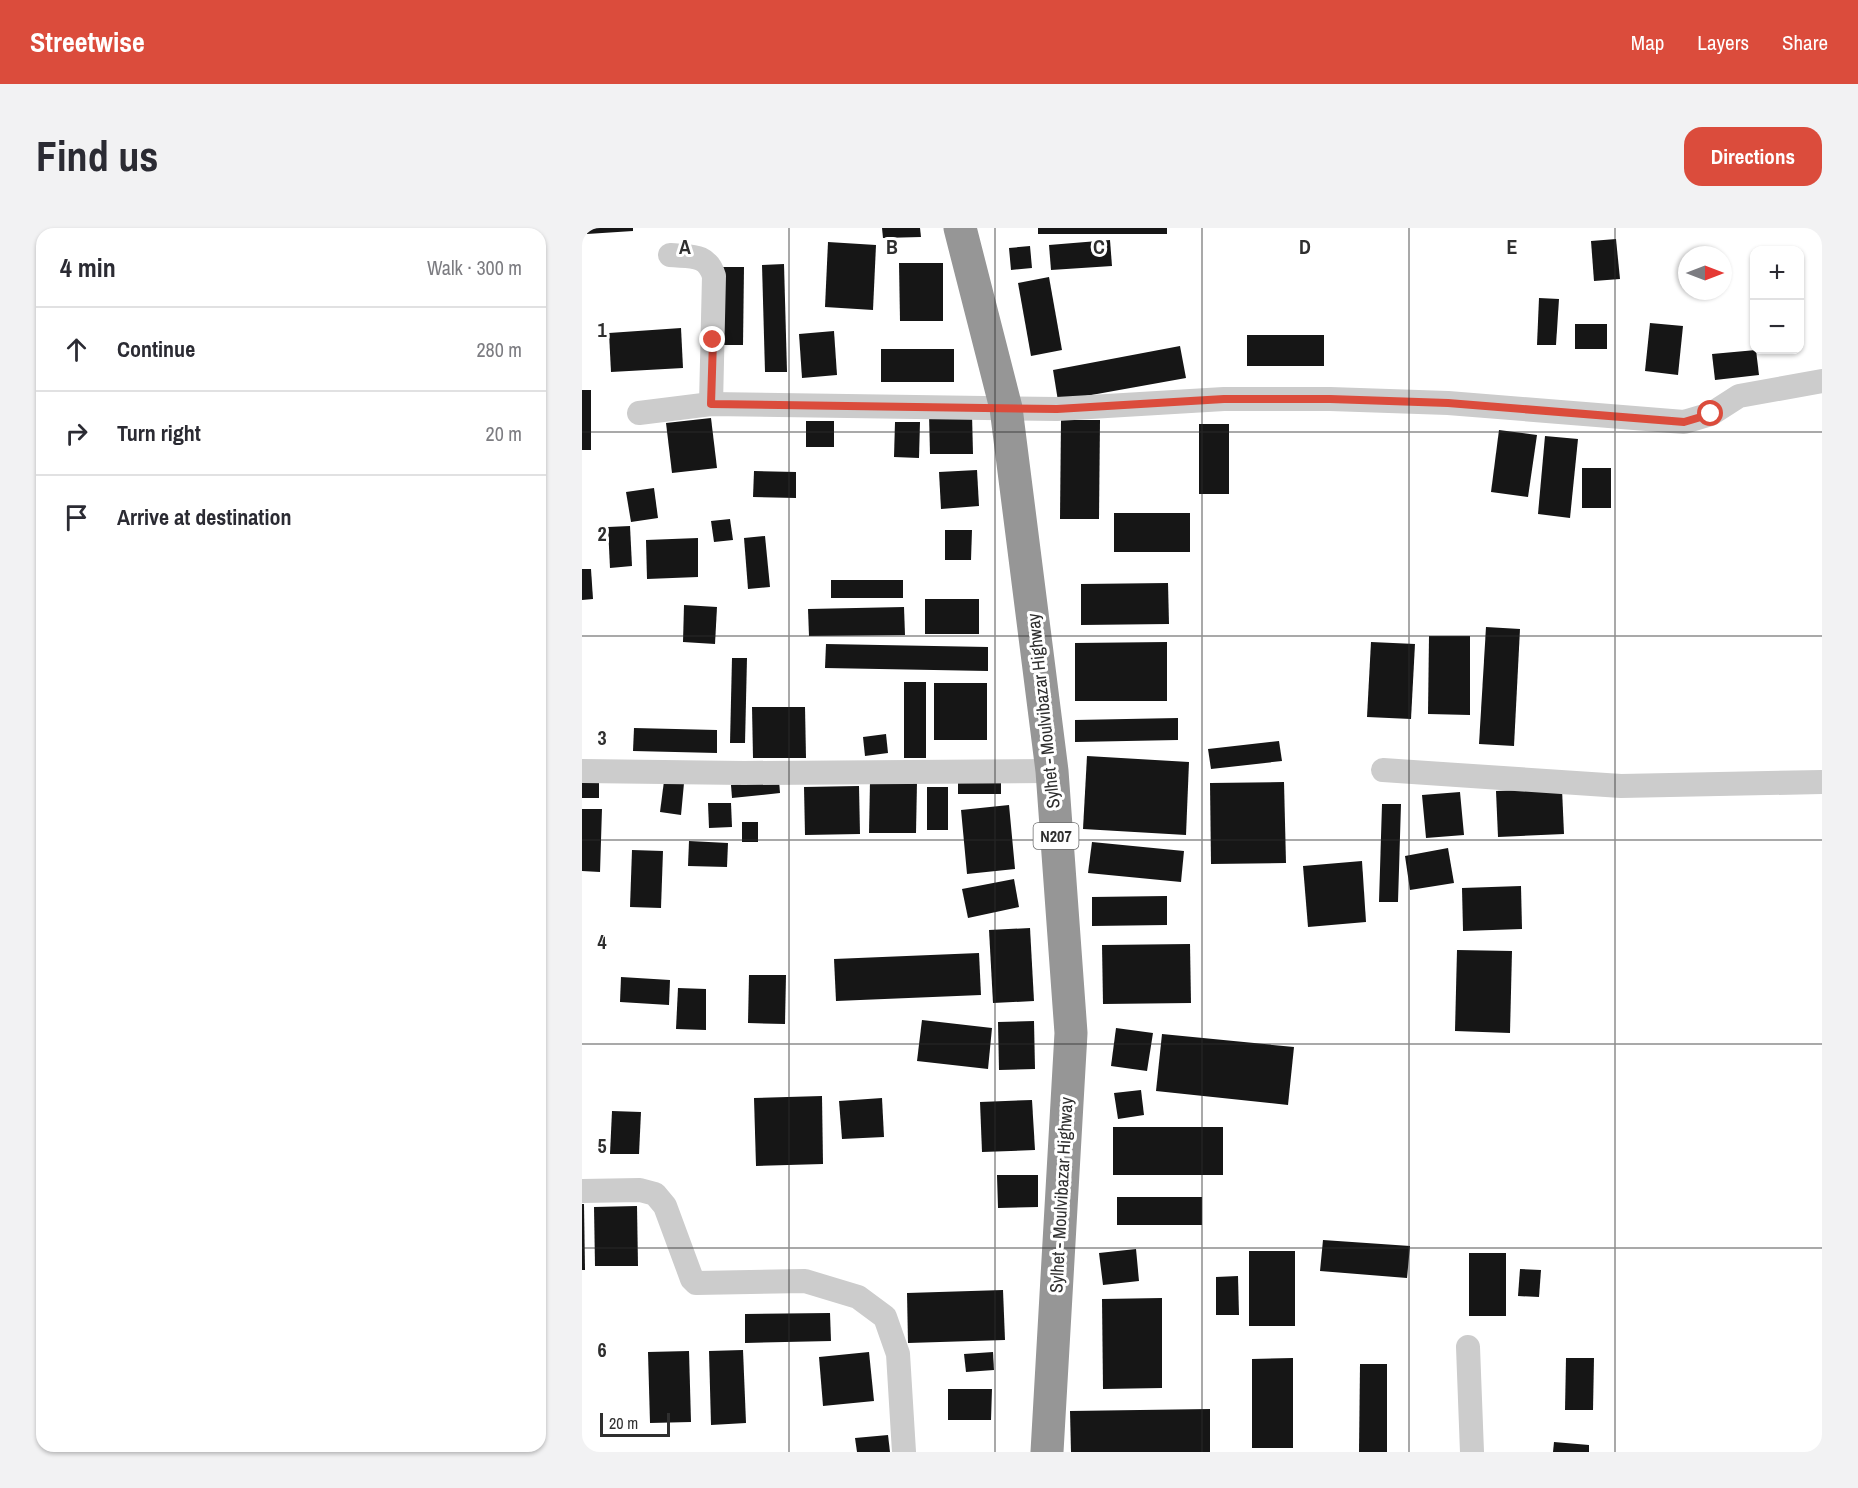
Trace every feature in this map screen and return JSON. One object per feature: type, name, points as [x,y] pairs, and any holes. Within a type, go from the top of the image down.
[{"type":"highway","name":"Sylhet - Moulvibazar Highway","points":[[960,228],[1006,408],[1052,771],[1071,1033],[1047,1452]]},
{"type":"street","points":[[670,255],[702,258],[711,264],[714,276],[711,404]]},
{"type":"street","points":[[639,413],[711,404],[1057,409],[1224,399],[1330,399],[1448,403],[1684,422],[1711,414],[1739,396],[1822,381]]},
{"type":"street","points":[[1383,770],[1620,786],[1822,782]]},
{"type":"street","points":[[582,771],[756,773],[1052,771]]},
{"type":"street","points":[[582,1191],[640,1190],[655,1194],[665,1206],[692,1279],[696,1283],[805,1281],[858,1297],[885,1317],[898,1354],[904,1452]]},
{"type":"street","points":[[1468,1347],[1472,1452]]},
{"type":"building","points":[[587,228],[633,228],[633,231],[587,234]]},
{"type":"building","points":[[882,228],[920,228],[921,237],[883,238]]},
{"type":"building","points":[[1038,228],[1167,228],[1167,234],[1038,234]]},
{"type":"building","points":[[1616,239],[1620,279],[1594,281],[1591,241]]},
{"type":"building","points":[[1110,240],[1112,266],[1051,270],[1049,245]]},
{"type":"building","points":[[828,242],[876,245],[873,310],[825,307]]},
{"type":"building","points":[[1030,246],[1032,268],[1011,270],[1009,248]]},
{"type":"building","points":[[899,263],[943,263],[943,321],[900,321]]},
{"type":"building","points":[[784,264],[787,372],[765,372],[762,265]]},
{"type":"building","points":[[722,267],[744,267],[743,345],[721,345]]},
{"type":"building","points":[[1049,277],[1062,350],[1031,356],[1018,283]]},
{"type":"building","points":[[1539,298],[1559,299],[1556,345],[1537,345]]},
{"type":"building","points":[[1650,323],[1683,326],[1678,375],[1645,371]]},
{"type":"building","points":[[1575,324],[1607,324],[1607,349],[1575,349]]},
{"type":"building","points":[[681,328],[683,368],[611,372],[609,333]]},
{"type":"building","points":[[834,331],[837,375],[802,378],[799,334]]},
{"type":"building","points":[[1247,335],[1324,335],[1324,366],[1247,366]]},
{"type":"building","points":[[1180,346],[1186,378],[1058,401],[1053,370]]},
{"type":"building","points":[[881,349],[954,349],[954,382],[881,382]]},
{"type":"building","points":[[1750,351],[1750,354],[1756,354],[1759,375],[1715,380],[1712,354]]},
{"type":"building","points":[[582,390],[591,390],[591,450],[582,450]]},
{"type":"building","points":[[929,414],[972,414],[973,454],[930,454]]},
{"type":"building","points":[[711,418],[717,468],[672,473],[666,423]]},
{"type":"building","points":[[1061,420],[1100,420],[1099,519],[1060,519]]},
{"type":"building","points":[[806,421],[834,421],[834,447],[806,447]]},
{"type":"building","points":[[895,422],[920,422],[919,458],[894,457]]},
{"type":"building","points":[[1199,424],[1229,424],[1229,494],[1199,494]]},
{"type":"building","points":[[1499,430],[1537,435],[1528,497],[1491,492]]},
{"type":"building","points":[[1545,436],[1578,439],[1570,518],[1538,514]]},
{"type":"building","points":[[1582,468],[1611,468],[1611,508],[1582,508]]},
{"type":"building","points":[[977,470],[979,506],[941,509],[939,472]]},
{"type":"building","points":[[754,471],[796,472],[796,498],[753,497]]},
{"type":"building","points":[[654,488],[658,518],[631,522],[626,492]]},
{"type":"building","points":[[1114,513],[1190,513],[1190,552],[1114,552]]},
{"type":"building","points":[[730,519],[733,540],[714,542],[711,521]]},
{"type":"building","points":[[630,526],[632,566],[610,568],[608,527]]},
{"type":"building","points":[[945,530],[972,530],[971,560],[945,560]]},
{"type":"building","points":[[765,536],[770,587],[748,589],[744,538]]},
{"type":"building","points":[[698,538],[698,577],[647,579],[646,540]]},
{"type":"building","points":[[582,569],[591,569],[593,599],[582,600]]},
{"type":"building","points":[[831,580],[903,580],[903,598],[831,598]]},
{"type":"building","points":[[1168,583],[1169,624],[1081,625],[1081,584]]},
{"type":"building","points":[[925,599],[979,599],[979,634],[925,634]]},
{"type":"building","points":[[684,605],[717,607],[715,644],[683,642]]},
{"type":"building","points":[[904,607],[905,635],[809,636],[808,609]]},
{"type":"building","points":[[1486,627],[1520,629],[1514,746],[1479,744]]},
{"type":"building","points":[[1429,636],[1470,636],[1470,715],[1428,714]]},
{"type":"building","points":[[1167,642],[1167,701],[1075,701],[1075,643]]},
{"type":"building","points":[[1371,642],[1415,644],[1411,719],[1367,717]]},
{"type":"building","points":[[826,644],[988,647],[988,671],[825,668]]},
{"type":"building","points":[[732,658],[747,658],[745,743],[730,743]]},
{"type":"building","points":[[904,682],[926,682],[926,758],[904,758]]},
{"type":"building","points":[[934,683],[987,683],[987,740],[934,740]]},
{"type":"building","points":[[752,707],[805,707],[806,758],[753,758]]},
{"type":"building","points":[[1178,718],[1178,740],[1075,742],[1075,720]]},
{"type":"building","points":[[634,728],[717,730],[717,753],[633,751]]},
{"type":"building","points":[[886,734],[888,753],[865,756],[863,737]]},
{"type":"building","points":[[1279,741],[1282,761],[1211,769],[1208,749]]},
{"type":"building","points":[[1087,756],[1189,762],[1186,835],[1083,829]]},
{"type":"building","points":[[582,775],[599,776],[599,798],[582,798]]},
{"type":"building","points":[[779,780],[780,793],[732,798],[731,785]]},
{"type":"building","points":[[958,780],[1001,780],[1001,794],[958,794]]},
{"type":"building","points":[[664,781],[684,783],[681,815],[660,812]]},
{"type":"building","points":[[870,781],[917,782],[916,833],[869,833]]},
{"type":"building","points":[[1284,782],[1286,863],[1211,864],[1210,783]]},
{"type":"building","points":[[859,786],[860,834],[805,835],[804,787]]},
{"type":"building","points":[[927,787],[948,787],[948,830],[927,830]]},
{"type":"building","points":[[1562,789],[1564,834],[1498,837],[1496,791]]},
{"type":"building","points":[[1460,792],[1464,835],[1426,838],[1422,795]]},
{"type":"building","points":[[708,803],[731,803],[732,827],[709,828]]},
{"type":"building","points":[[1382,804],[1401,804],[1398,902],[1379,902]]},
{"type":"building","points":[[1009,805],[1015,869],[967,874],[961,810]]},
{"type":"building","points":[[582,809],[602,809],[600,872],[582,871]]},
{"type":"building","points":[[742,822],[758,822],[758,842],[742,842]]},
{"type":"building","points":[[689,841],[728,843],[727,867],[688,866]]},
{"type":"building","points":[[1092,842],[1184,851],[1181,882],[1088,873]]},
{"type":"building","points":[[1448,848],[1454,883],[1410,890],[1405,856]]},
{"type":"building","points":[[632,850],[663,851],[661,908],[630,907]]},
{"type":"building","points":[[1362,861],[1366,922],[1308,927],[1303,866]]},
{"type":"building","points":[[1014,879],[1019,907],[968,918],[962,889]]},
{"type":"building","points":[[1521,886],[1522,929],[1463,931],[1462,888]]},
{"type":"building","points":[[1167,896],[1167,925],[1092,926],[1092,897]]},
{"type":"building","points":[[1030,928],[1034,1001],[993,1003],[989,930]]},
{"type":"building","points":[[1190,944],[1191,1003],[1103,1004],[1102,945]]},
{"type":"building","points":[[1457,950],[1512,951],[1510,1033],[1455,1031]]},
{"type":"building","points":[[979,953],[981,995],[836,1001],[834,959]]},
{"type":"building","points":[[749,975],[786,975],[785,1024],[748,1023]]},
{"type":"building","points":[[621,977],[670,980],[669,1005],[620,1002]]},
{"type":"building","points":[[678,988],[706,989],[706,1030],[676,1029]]},
{"type":"building","points":[[922,1020],[992,1028],[988,1069],[917,1061]]},
{"type":"building","points":[[1034,1021],[1035,1069],[999,1070],[998,1022]]},
{"type":"building","points":[[1116,1028],[1153,1033],[1147,1071],[1111,1066]]},
{"type":"building","points":[[1162,1034],[1294,1047],[1288,1105],[1156,1091]]},
{"type":"building","points":[[1141,1090],[1144,1115],[1118,1119],[1114,1093]]},
{"type":"building","points":[[822,1096],[823,1164],[756,1166],[754,1098]]},
{"type":"building","points":[[882,1098],[884,1137],[842,1139],[839,1101]]},
{"type":"building","points":[[1032,1100],[1035,1150],[982,1152],[980,1102]]},
{"type":"building","points":[[612,1111],[641,1112],[639,1154],[610,1154]]},
{"type":"building","points":[[1113,1127],[1223,1127],[1223,1175],[1113,1175]]},
{"type":"building","points":[[997,1175],[1038,1175],[1038,1207],[998,1208]]},
{"type":"building","points":[[1117,1197],[1202,1197],[1202,1225],[1117,1225]]},
{"type":"building","points":[[582,1204],[584,1204],[585,1270],[582,1270]]},
{"type":"building","points":[[637,1206],[638,1266],[595,1266],[594,1207]]},
{"type":"building","points":[[1323,1240],[1410,1246],[1407,1278],[1320,1271]]},
{"type":"building","points":[[1136,1249],[1139,1281],[1103,1285],[1099,1253]]},
{"type":"building","points":[[1249,1251],[1295,1251],[1295,1326],[1249,1326]]},
{"type":"building","points":[[1469,1253],[1506,1253],[1506,1316],[1469,1316]]},
{"type":"building","points":[[1520,1269],[1541,1270],[1539,1297],[1518,1296]]},
{"type":"building","points":[[1238,1276],[1239,1315],[1216,1315],[1216,1277]]},
{"type":"building","points":[[1003,1290],[1005,1340],[908,1343],[907,1293]]},
{"type":"building","points":[[1162,1298],[1162,1388],[1103,1389],[1102,1299]]},
{"type":"building","points":[[830,1313],[831,1341],[745,1343],[745,1314]]},
{"type":"building","points":[[743,1350],[746,1423],[711,1425],[709,1351]]},
{"type":"building","points":[[689,1351],[691,1422],[650,1423],[648,1352]]},
{"type":"building","points":[[869,1352],[874,1401],[823,1406],[819,1357]]},
{"type":"building","points":[[993,1352],[994,1370],[966,1372],[964,1354]]},
{"type":"building","points":[[1293,1358],[1293,1448],[1252,1448],[1252,1359]]},
{"type":"building","points":[[1566,1358],[1594,1358],[1593,1410],[1565,1410]]},
{"type":"building","points":[[1360,1364],[1387,1364],[1387,1452],[1359,1452]]},
{"type":"building","points":[[948,1389],[992,1389],[991,1420],[948,1420]]},
{"type":"building","points":[[1210,1409],[1210,1452],[1071,1452],[1070,1411]]},
{"type":"building","points":[[888,1435],[890,1452],[857,1452],[855,1438]]},
{"type":"building","points":[[1554,1442],[1589,1445],[1589,1452],[1553,1452]]},
{"type":"route","points":[[713,340],[711,404],[1057,409],[1224,399],[1330,399],[1448,403],[1684,422],[1711,414]]}]
